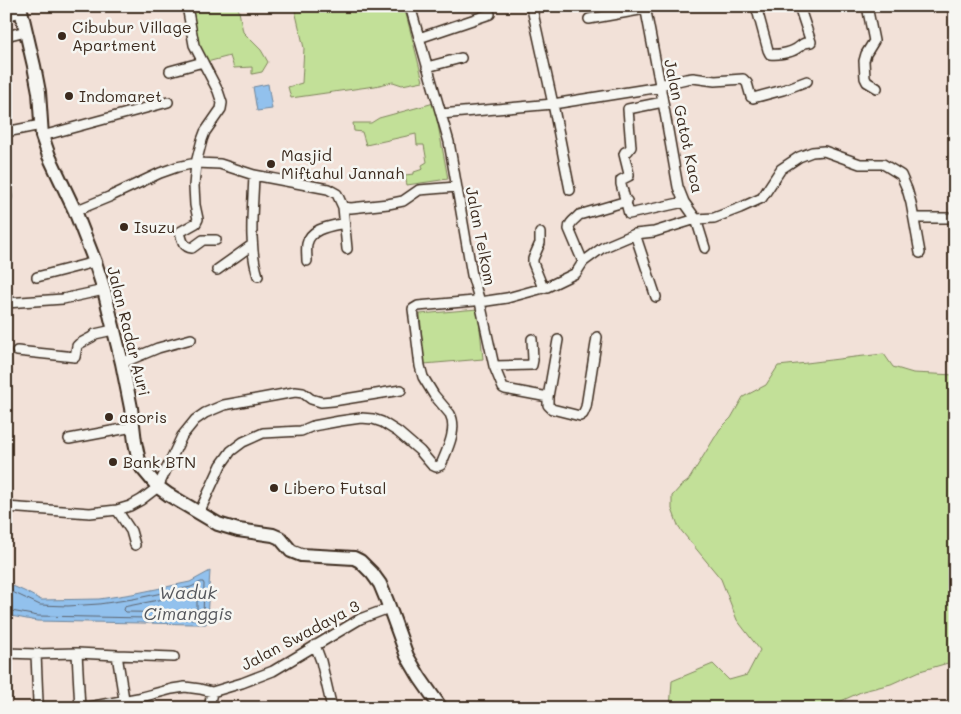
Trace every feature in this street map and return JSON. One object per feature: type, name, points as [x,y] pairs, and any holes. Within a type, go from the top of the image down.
[{"type":"main road","name":"Jalan Radar Auri","points":[[21,9],[39,92],[42,131],[52,162],[75,211],[104,290],[122,363],[139,461],[146,474],[158,487],[218,524],[238,530],[273,535],[280,538],[291,551],[301,555],[336,556],[354,558],[360,561],[376,578],[390,608],[407,656],[435,700]]},
{"type":"street","points":[[187,6],[193,42],[218,91],[222,104],[221,109],[205,132],[196,163],[194,186],[198,219],[180,232],[183,242],[187,247],[192,248],[203,240],[216,240]]},
{"type":"street","name":"Jalan Telkom","points":[[410,6],[449,142],[472,275],[479,300],[515,297],[543,288],[576,273],[583,262],[602,248],[635,234],[654,232],[696,219],[714,218],[762,198],[781,169],[799,157],[812,152],[824,151],[860,164],[883,164],[901,175],[915,218],[920,253]]},
{"type":"street","points":[[530,6],[553,104],[570,190]]},
{"type":"street","points":[[756,6],[770,54],[774,55],[795,50],[803,43],[811,42],[799,6]]},
{"type":"street","points":[[867,6],[874,41],[864,57],[865,74],[867,82],[877,88]]},
{"type":"street","points":[[589,19],[645,8]]},
{"type":"street","name":"Jalan Gatot Kaca","points":[[645,8],[678,187],[684,202],[696,219],[705,248]]},
{"type":"street","points":[[6,16],[21,9]]},
{"type":"street","points":[[419,38],[490,14]]},
{"type":"street","points":[[6,36],[26,31]]},
{"type":"street","points":[[427,67],[461,58]]},
{"type":"street","points":[[170,71],[203,62]]},
{"type":"street","points":[[441,114],[553,104],[660,86],[693,78],[715,81],[743,79],[747,83],[753,98],[807,81]]},
{"type":"street","points":[[6,132],[42,131],[168,102]]},
{"type":"street","points":[[663,102],[628,109],[631,147],[624,154],[629,174],[621,180],[621,184],[629,214],[684,202]]},
{"type":"street","points":[[75,211],[177,167],[196,163],[220,164],[254,175],[328,189],[337,194],[343,207],[347,249]]},
{"type":"street","points":[[254,175],[252,245],[258,276]]},
{"type":"street","points":[[343,207],[356,208],[388,204],[407,199],[420,190],[456,187]]},
{"type":"street","points":[[583,262],[570,229],[569,225],[571,222],[579,215],[627,201]]},
{"type":"street","points":[[915,218],[955,218]]},
{"type":"street","points":[[307,261],[306,246],[309,238],[314,233],[321,229],[345,223]]},
{"type":"street","points":[[540,233],[540,243],[533,263],[543,288]]},
{"type":"street","points":[[635,234],[656,297]]},
{"type":"street","points":[[217,270],[252,245]]},
{"type":"street","points":[[37,277],[95,262]]},
{"type":"street","points":[[6,303],[68,298],[104,290]]},
{"type":"street","points":[[199,513],[221,465],[231,451],[243,442],[262,433],[301,431],[313,426],[340,421],[361,418],[373,419],[389,426],[420,451],[432,464],[436,467],[439,466],[452,432],[452,417],[434,395],[423,377],[413,310],[418,306],[479,300],[494,366],[505,389],[548,397]]},
{"type":"street","points":[[17,351],[75,357],[79,344],[95,334],[114,330]]},
{"type":"street","points":[[558,340],[548,404],[550,408],[578,416],[583,414],[586,407],[597,336]]},
{"type":"street","points":[[122,363],[158,348],[191,339]]},
{"type":"street","points":[[494,366],[532,365],[532,339]]},
{"type":"street","points":[[6,507],[90,513],[117,510],[134,504],[158,487],[182,436],[195,420],[216,407],[295,392],[302,393],[321,402],[401,390]]},
{"type":"street","points":[[69,439],[133,427]]},
{"type":"street","points":[[117,510],[131,531],[136,544]]},
{"type":"street","name":"Jalan Swadaya 3","points":[[82,708],[138,698],[172,688],[184,687],[212,692],[253,680],[360,618],[390,608]]},
{"type":"street","points":[[315,645],[321,661],[332,708]]},
{"type":"street","points":[[6,653],[174,656]]},
{"type":"street","points":[[77,653],[82,708]]},
{"type":"street","points":[[36,654],[38,702],[40,708]]},
{"type":"street","points":[[117,655],[124,699]]},
{"type":"street","points":[[209,708],[212,692]]},
{"type":"street","points":[[138,698],[139,708]]},
{"type":"green space","points":[[190,6],[238,6],[243,32],[261,50],[268,62],[262,72],[252,74],[252,67],[234,68],[230,56],[203,63]]},
{"type":"green space","points":[[294,6],[404,6],[423,81],[402,85],[393,82],[291,98],[288,87],[302,83],[304,48]]},
{"type":"green space","points":[[434,103],[448,179],[407,185],[405,175],[414,174],[414,172],[423,169],[422,165],[427,162],[424,145],[417,145],[416,134],[366,145],[362,132],[354,131],[353,123],[371,123],[379,118]]},
{"type":"green space","points":[[478,309],[483,359],[424,364],[420,314]]},
{"type":"green space","points":[[884,354],[893,367],[913,373],[955,375],[955,661],[920,671],[891,684],[863,691],[826,708],[670,708],[672,681],[713,664],[729,680],[747,675],[760,650],[737,620],[721,579],[679,528],[672,509],[672,496],[688,481],[720,429],[731,418],[743,397],[766,385],[778,366]]},
{"type":"water","points":[[268,84],[272,109],[257,111],[253,87]]},
{"type":"water","name":"Waduk Cimanggis","points":[[210,571],[206,624],[37,621],[6,615],[6,583],[41,600],[99,599],[190,582]]},
{"type":"place","name":"Cibubur Village Apartment","points":[[62,36]]},
{"type":"place","name":"Indomaret","points":[[69,96]]},
{"type":"place","name":"Masjid Miftahul Jannah","points":[[271,164]]},
{"type":"place","name":"Isuzu","points":[[124,227]]},
{"type":"place","name":"asoris","points":[[109,417]]},
{"type":"place","name":"Bank BTN","points":[[113,462]]},
{"type":"place","name":"Libero Futsal","points":[[274,488]]}]
